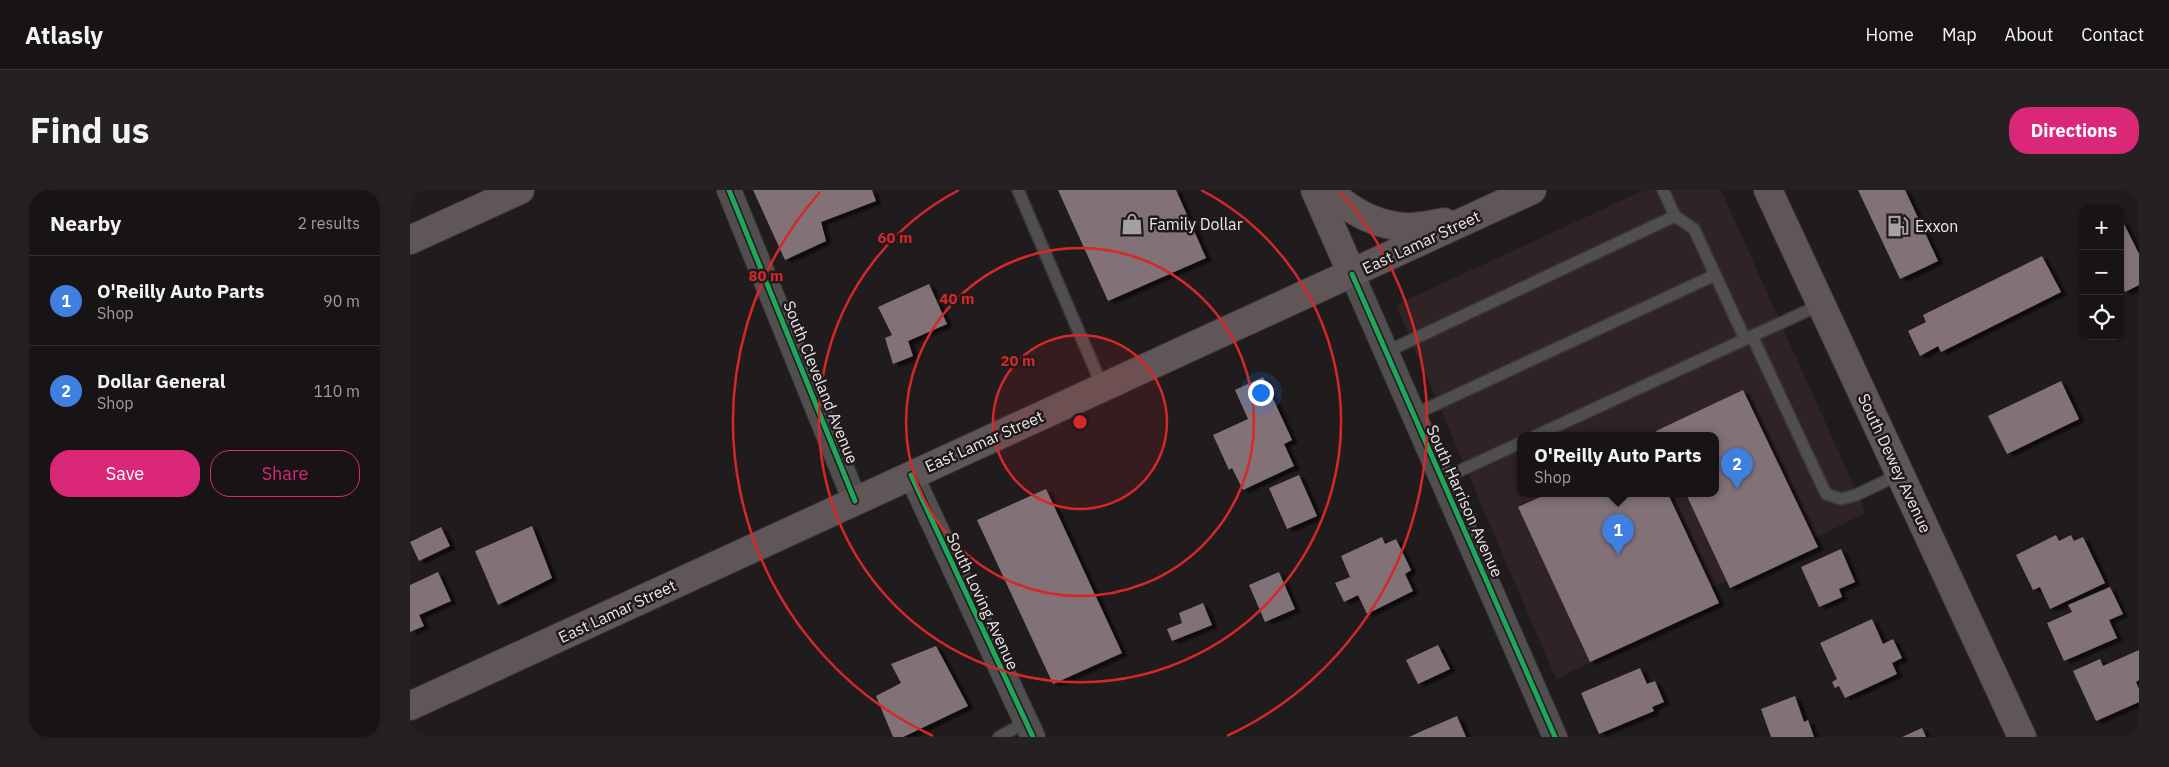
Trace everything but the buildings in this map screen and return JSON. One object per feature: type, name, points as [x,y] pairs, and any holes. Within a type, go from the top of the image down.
[{"type":"main road","points":[[410,240],[520,190]]},
{"type":"main road","name":"South Harrison Avenue","points":[[1315,190],[1352,274]]},
{"type":"main road","points":[[1328,190],[1340,202],[1370,220],[1406,228],[1475,217]]},
{"type":"main road","name":"East Lamar Street","points":[[410,706],[1532,190]]},
{"type":"main road","name":"South Dewey Avenue","points":[[1768,190],[2022,737]]},
{"type":"street","name":"South Cleveland Avenue","points":[[729,190],[855,501]]},
{"type":"street","name":"South Harrison Avenue","points":[[1352,274],[1555,737]]},
{"type":"street","name":"South Loving Avenue","points":[[910,475],[1030,730]]},
{"type":"lane","points":[[1018,190],[1103,388]]},
{"type":"lane","points":[[1663,190],[1675,216],[1694,229],[1715,275],[1749,338],[1826,494],[1841,499],[1856,495],[1900,474]]},
{"type":"lane","points":[[1386,352],[1675,216]]},
{"type":"lane","points":[[1413,414],[1715,275]]},
{"type":"lane","points":[[1544,432],[1822,304]]},
{"type":"lane","points":[[1442,480],[1517,444]]},
{"type":"lane","points":[[999,737],[1030,730]]},
{"type":"shaded area","points":[[1644,190],[1721,190],[1866,513],[1711,588],[1717,603],[1556,679],[1396,305]]},
{"type":"cycle path","points":[[729,190],[855,501]]},
{"type":"cycle path","points":[[1352,274],[1555,737]]},
{"type":"cycle path","points":[[911,475],[1033,737]]},
{"type":"place","name":"Family Dollar","points":[[1132,224]]},
{"type":"place","name":"Exxon","points":[[1898,226]]},
{"type":"place","name":"Dollar General","points":[[1737,489]]},
{"type":"place","name":"O'Reilly Auto Parts","points":[[1618,555]]}]
